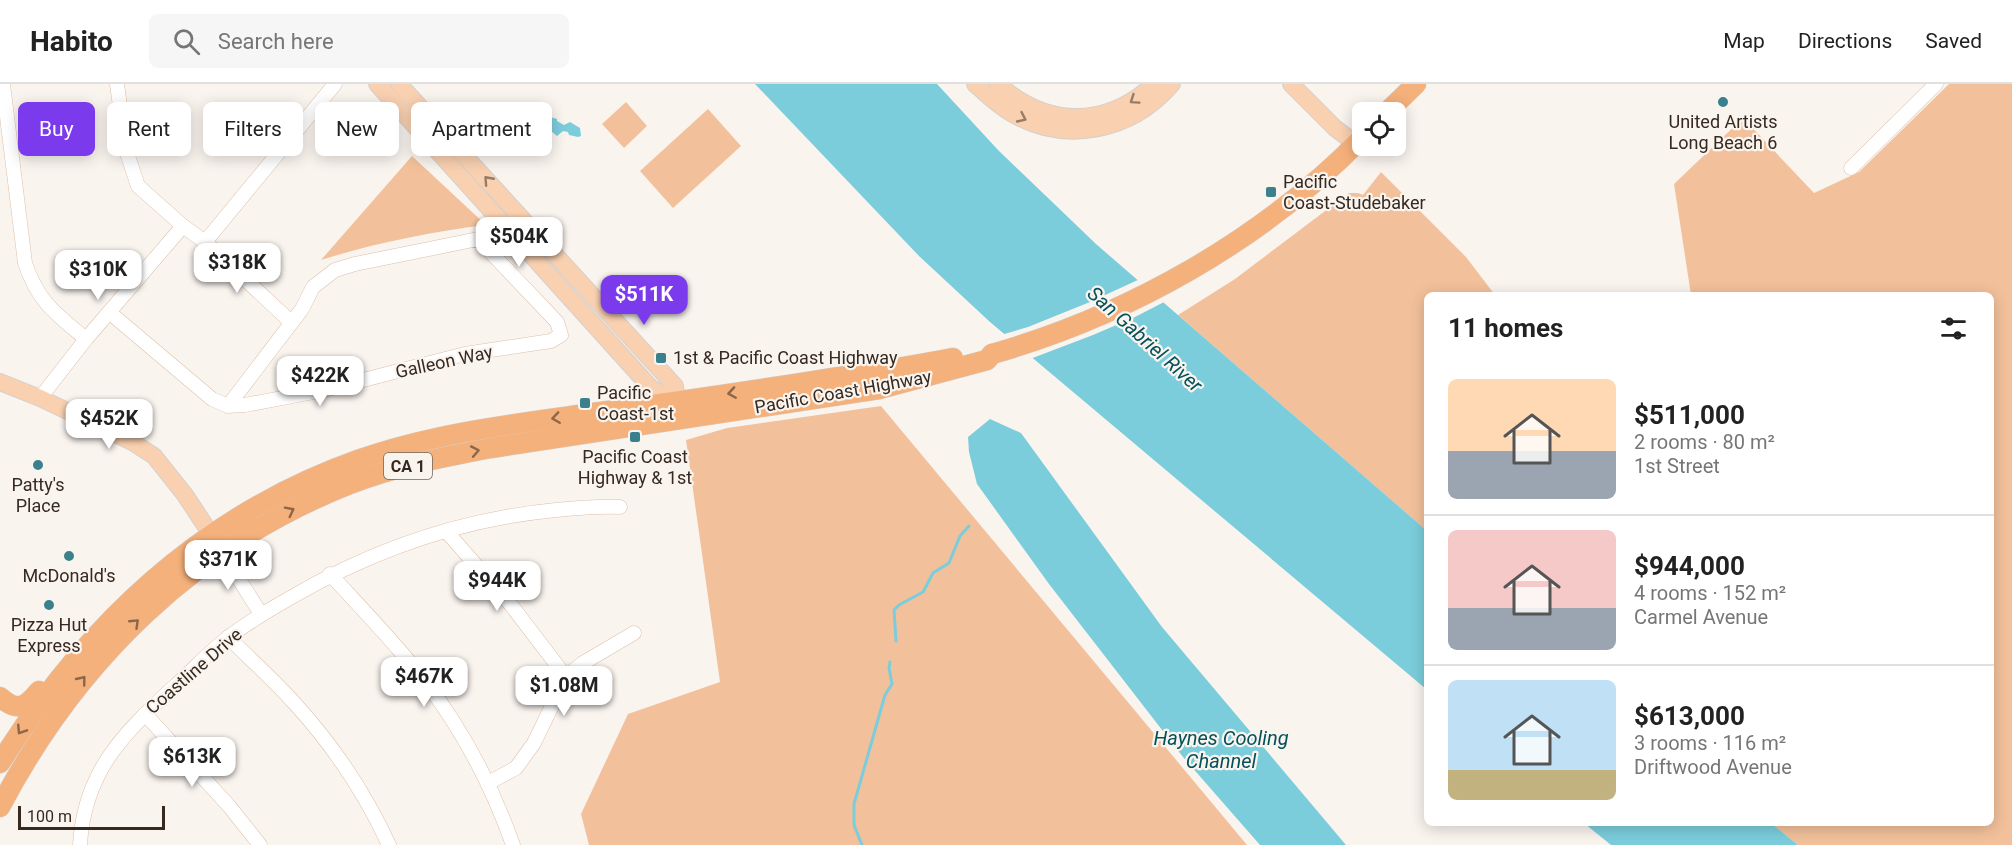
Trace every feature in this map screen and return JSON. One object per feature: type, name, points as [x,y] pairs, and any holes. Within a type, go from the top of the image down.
[{"type":"highway","points":[[1397,102],[1416,84]]},
{"type":"highway","name":"CA 1","points":[[994,354],[1041,339],[1101,315],[1168,281],[1260,224],[1297,197],[1352,147]]},
{"type":"highway","name":"Pacific Coast Highway","points":[[0,765],[49,690],[89,642],[279,494],[310,479],[416,442],[484,428],[677,402],[929,363],[984,351],[994,354]]},
{"type":"highway","name":"Pacific Coast Highway","points":[[216,543],[352,483],[435,458],[879,389],[987,360],[994,354]]},
{"type":"highway","name":"Pacific Coast Highway","points":[[0,807],[14,780],[60,708],[117,641],[147,597]]},
{"type":"highway","points":[[0,697],[13,706],[27,705],[74,649],[89,642]]},
{"type":"main road","points":[[377,84],[651,388],[677,402],[689,418]]},
{"type":"main road","points":[[399,84],[675,386],[677,402]]},
{"type":"main road","points":[[975,84],[1000,107],[1012,114],[1056,130],[1088,130],[1114,118],[1148,108],[1172,84]]},
{"type":"main road","points":[[998,84],[1017,100],[1047,112],[1114,118],[1154,84]]},
{"type":"main road","points":[[1291,84],[1335,128],[1352,137]]},
{"type":"main road","points":[[0,382],[40,398],[134,443],[154,456],[185,495],[216,543]]},
{"type":"main road","points":[[0,765],[14,780]]},
{"type":"street","points":[[3,84],[25,263],[41,299],[86,339]]},
{"type":"street","points":[[109,312],[212,399],[228,406],[291,322],[205,242],[183,226],[138,186],[126,150],[117,84]]},
{"type":"street","points":[[205,242],[335,84]]},
{"type":"street","points":[[1851,168],[1936,84]]},
{"type":"street","points":[[40,398],[86,339],[183,226]]},
{"type":"street","name":"Galleon Way","points":[[228,406],[324,390],[465,354],[551,341],[561,335],[557,322],[478,239],[335,270],[313,287],[302,309],[291,322]]},
{"type":"street","name":"Coastline Drive","points":[[81,845],[84,817],[91,789],[111,751],[145,714],[228,637],[261,614],[330,574],[384,550],[446,531],[480,521],[537,512],[602,506],[620,507]]},
{"type":"street","points":[[446,531],[511,605],[566,677]]},
{"type":"street","points":[[216,543],[261,614]]},
{"type":"street","points":[[330,574],[415,669],[450,717],[488,783],[513,845]]},
{"type":"street","points":[[488,783],[516,768],[534,743],[566,677],[583,663],[634,633]]},
{"type":"street","points":[[228,637],[297,706],[340,759],[380,824],[389,845]]},
{"type":"street","points":[[145,714],[230,806],[260,845]]},
{"type":"shaded area","points":[[1949,84],[2012,84],[2012,845],[1798,845],[1774,826],[1994,826],[1994,292],[1691,292],[1674,184],[1743,118],[1814,193],[1859,172]]},
{"type":"shaded area","points":[[626,102],[647,126],[624,148],[602,124]]},
{"type":"shaded area","points":[[708,109],[741,146],[673,208],[640,171]]},
{"type":"shaded area","points":[[412,156],[486,225],[403,239],[321,260]]},
{"type":"shaded area","points":[[1381,172],[1466,257],[1493,292],[1424,292],[1424,528],[1178,315],[1235,279],[1349,193],[1363,195]]},
{"type":"shaded area","points":[[881,406],[1247,845],[589,845],[581,814],[628,714],[720,682],[686,440],[727,428]]},
{"type":"water","name":"San Gabriel River","points":[[755,84],[937,84],[999,151],[1096,244],[1424,528],[1424,687],[990,322],[919,256]]},
{"type":"water","points":[[552,118],[564,125],[570,122],[580,128],[581,136],[569,135],[568,132],[563,131],[557,136],[552,132]]},
{"type":"water","name":"Haynes Cooling Channel","points":[[990,419],[1021,433],[1162,627],[1346,845],[1260,845],[1183,757],[1049,584],[977,484],[969,452],[968,437]]},
{"type":"water","points":[[1587,826],[1774,826],[1798,845],[1611,845]]},
{"type":"pier","points":[[1140,279],[1166,301],[1093,335],[1030,359],[1001,335],[1028,327]]},
{"type":"waterway","points":[[896,641],[894,610],[923,592],[933,573],[949,563],[960,536],[969,526]]},
{"type":"waterway","points":[[862,845],[854,825],[854,804],[885,695],[892,684],[890,662]]},
{"type":"place","name":"United Artists Long Beach 6","points":[[1723,102]]},
{"type":"place","name":"Pacific Coast-Studebaker","points":[[1271,192]]},
{"type":"place","name":"1st & Pacific Coast Highway","points":[[661,358]]},
{"type":"place","name":"Pacific Coast-1st","points":[[585,403]]},
{"type":"place","name":"Pacific Coast Highway & 1st","points":[[635,437]]},
{"type":"place","name":"Patty's Place","points":[[38,465]]},
{"type":"place","name":"McDonald's","points":[[69,556]]},
{"type":"place","name":"Pizza Hut Express","points":[[49,605]]}]
